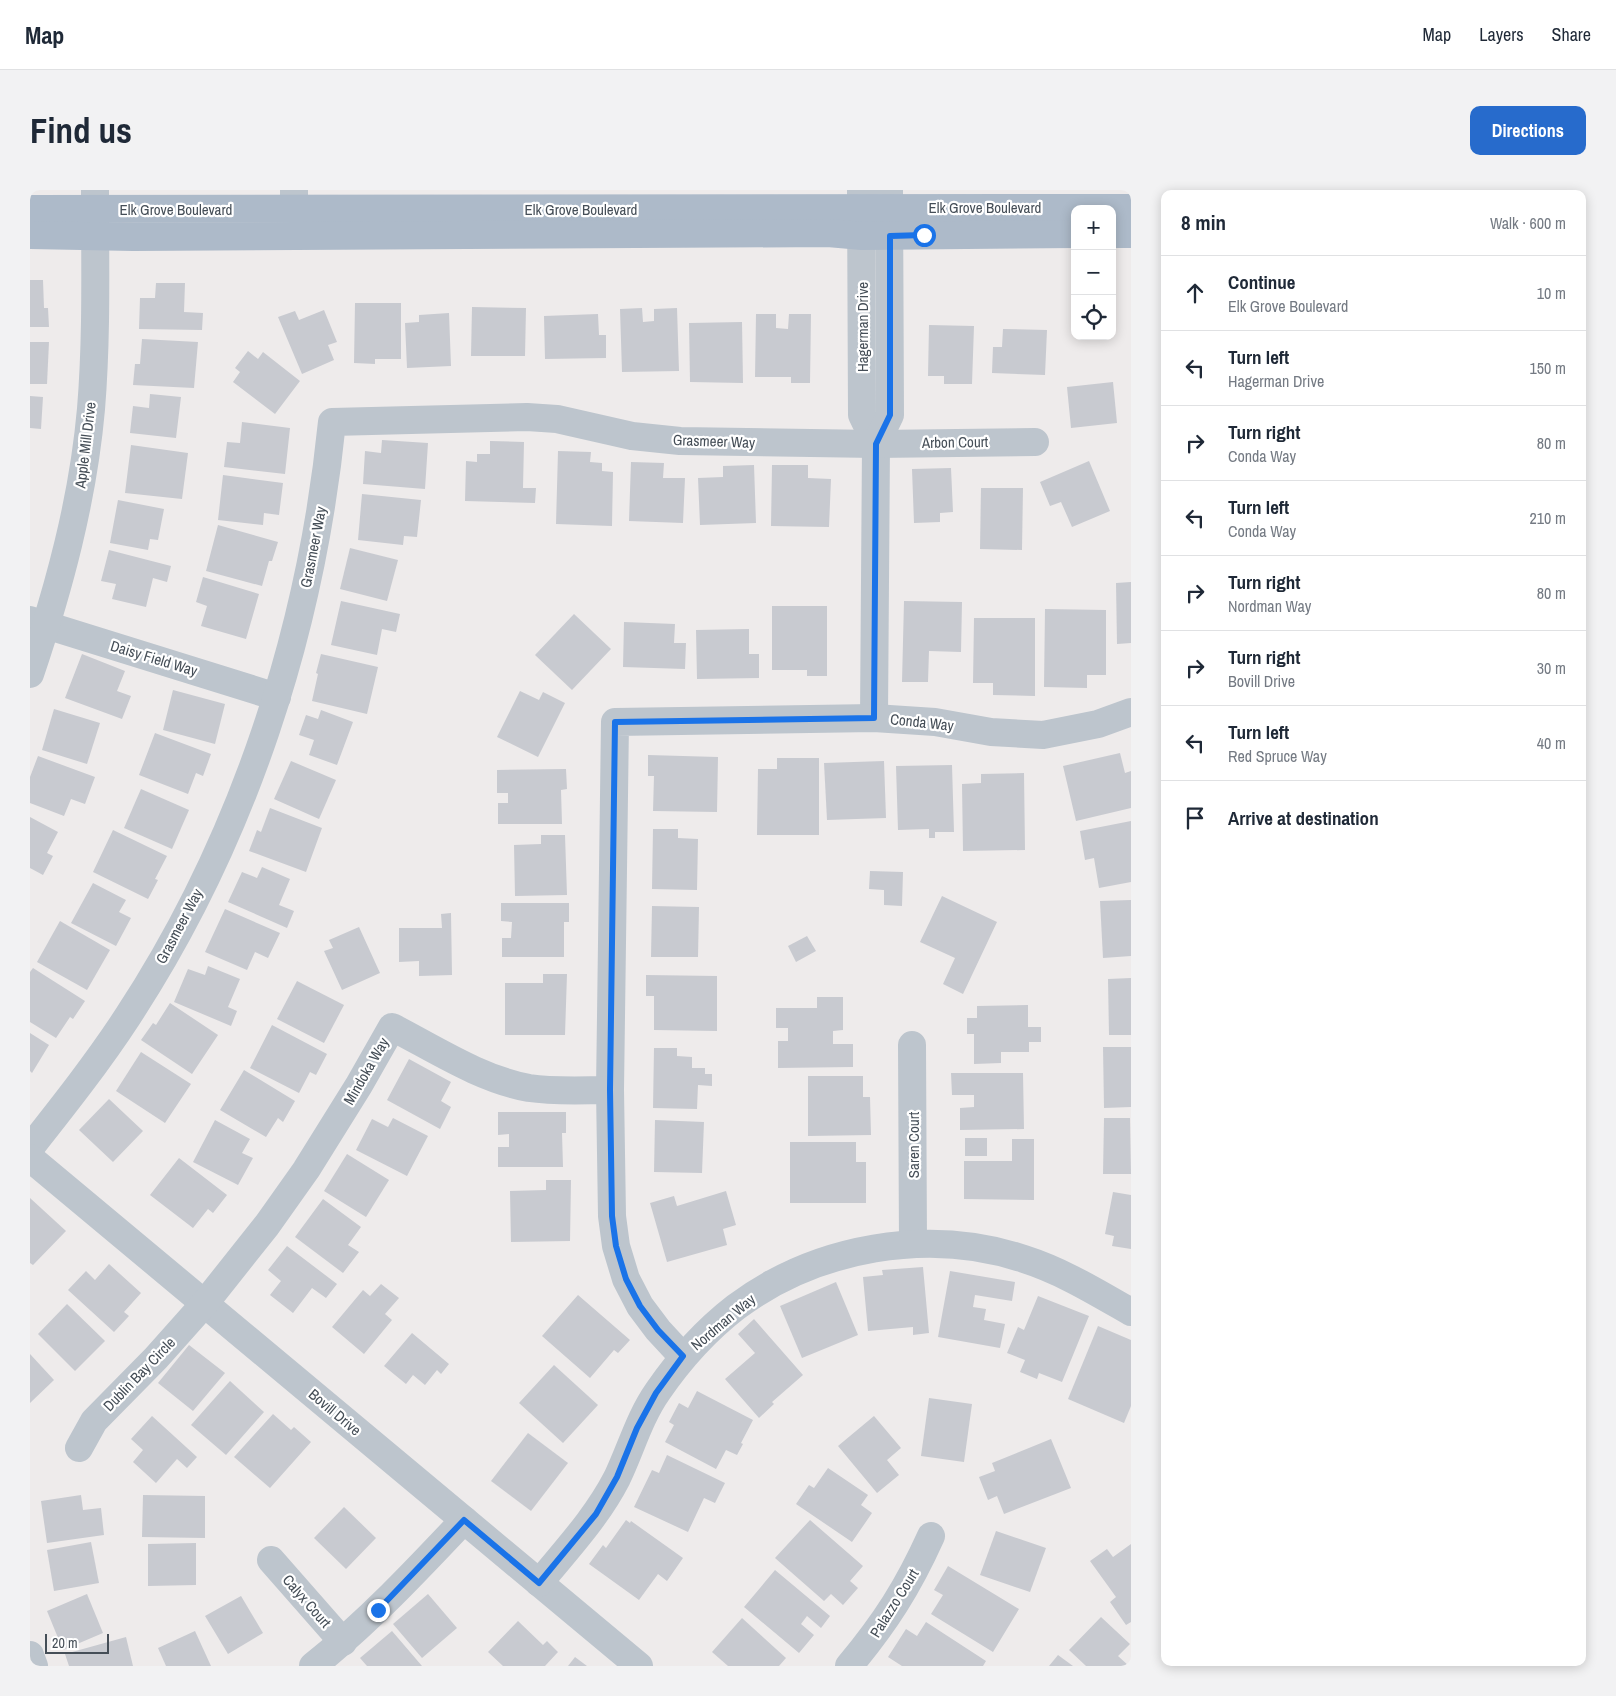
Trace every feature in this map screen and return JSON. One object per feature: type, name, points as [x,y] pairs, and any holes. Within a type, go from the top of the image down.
[{"type":"main road","name":"Elk Grove Boulevard","points":[[30,209],[95,212],[294,200],[861,199],[1131,208]]},
{"type":"main road","name":"Elk Grove Boulevard","points":[[95,212],[133,237],[828,233],[862,236],[1071,234]]},
{"type":"main road","name":"Elk Grove Boulevard","points":[[30,235],[95,212]]},
{"type":"main road","points":[[1116,234],[1131,234]]},
{"type":"street","name":"Hagerman Drive","points":[[861,199],[862,415],[876,444]]},
{"type":"street","name":"Hagerman Drive","points":[[874,718],[876,444],[890,415],[889,199]]},
{"type":"street","name":"Apple Mill Drive","points":[[30,674],[38,622],[70,537],[91,411],[96,329],[95,212]]},
{"type":"street","name":"Grasmeer Way","points":[[30,1148],[79,1086],[123,1023],[173,940],[213,861],[248,780],[277,697],[294,637],[315,546],[332,422],[527,417],[557,419],[586,424],[632,436],[680,441],[876,444]]},
{"type":"street","name":"Arbon Court","points":[[876,444],[1035,442]]},
{"type":"street","name":"Daisy Field Way","points":[[38,622],[277,697]]},
{"type":"street","name":"Conda Way","points":[[683,1356],[658,1330],[640,1306],[626,1279],[616,1246],[612,1216],[610,1090],[615,722],[874,718],[935,722],[991,732],[1043,735],[1098,724],[1131,712]]},
{"type":"street","name":"Mindoka Way","points":[[204,1303],[267,1225],[306,1170],[359,1085],[392,1027],[495,1078],[529,1088],[610,1090]]},
{"type":"street","name":"Saren Court","points":[[912,1045],[913,1244]]},
{"type":"street","name":"Bovill Drive","points":[[30,1158],[639,1666]]},
{"type":"street","name":"Nordman Way","points":[[539,1583],[596,1514],[617,1477],[637,1428],[651,1402],[683,1356],[736,1307],[764,1288],[798,1271],[836,1257],[879,1247],[913,1244],[969,1247],[1024,1258],[1065,1275],[1131,1312]]},
{"type":"street","name":"Dublin Bay Circle","points":[[79,1448],[94,1421],[156,1358],[204,1303]]},
{"type":"street","points":[[313,1666],[343,1642],[384,1604],[464,1520]]},
{"type":"street","name":"Palazzo Court","points":[[849,1666],[890,1614],[915,1572],[931,1536]]},
{"type":"street","name":"Calyx Court","points":[[271,1560],[343,1642]]},
{"type":"street","points":[[30,1655],[34,1666]]},
{"type":"building","points":[[30,280],[43,280],[44,308],[48,308],[49,327],[30,327]]},
{"type":"building","points":[[156,283],[185,283],[184,312],[203,313],[202,330],[139,329],[140,298],[155,298]]},
{"type":"building","points":[[355,303],[401,303],[401,359],[375,359],[375,364],[354,363]]},
{"type":"building","points":[[472,307],[526,308],[525,356],[471,356]]},
{"type":"building","points":[[642,308],[643,322],[654,321],[654,309],[677,308],[679,371],[622,372],[620,309]]},
{"type":"building","points":[[324,310],[337,342],[328,345],[334,360],[302,374],[278,317],[295,311],[299,320]]},
{"type":"building","points":[[449,313],[451,366],[407,368],[405,323],[419,322],[419,315]]},
{"type":"building","points":[[598,314],[599,335],[606,335],[606,358],[545,359],[544,316]]},
{"type":"building","points":[[756,314],[776,314],[776,328],[788,329],[789,314],[811,314],[810,383],[791,383],[791,377],[755,377]]},
{"type":"building","points":[[742,322],[743,383],[690,382],[689,323]]},
{"type":"building","points":[[929,325],[974,326],[972,384],[944,384],[944,376],[928,376]]},
{"type":"building","points":[[1003,329],[1047,330],[1045,375],[992,373],[993,347],[1002,347]]},
{"type":"building","points":[[142,339],[198,342],[194,388],[133,385],[135,364],[140,364]]},
{"type":"building","points":[[30,342],[49,342],[47,384],[30,384]]},
{"type":"building","points":[[248,351],[258,359],[263,352],[300,381],[275,414],[233,382],[240,372],[235,368]]},
{"type":"building","points":[[1113,382],[1117,423],[1071,428],[1067,387]]},
{"type":"building","points":[[150,394],[181,397],[176,438],[130,433],[133,406],[149,408]]},
{"type":"building","points":[[30,396],[43,397],[41,429],[30,428]]},
{"type":"building","points":[[242,422],[290,428],[285,474],[224,467],[227,442],[240,443]]},
{"type":"building","points":[[382,440],[428,443],[425,489],[363,484],[365,451],[381,453]]},
{"type":"building","points":[[490,441],[524,442],[523,488],[536,488],[535,503],[465,501],[466,461],[477,462],[477,454],[490,454]]},
{"type":"building","points":[[131,445],[188,453],[182,499],[125,493]]},
{"type":"building","points":[[558,451],[591,452],[590,462],[602,463],[602,471],[613,472],[612,526],[556,524]]},
{"type":"building","points":[[1089,461],[1110,511],[1072,527],[1061,502],[1050,506],[1040,482]]},
{"type":"building","points":[[631,462],[664,463],[663,478],[685,478],[683,523],[629,521]]},
{"type":"building","points":[[754,465],[756,523],[700,525],[698,478],[723,477],[723,466]]},
{"type":"building","points":[[772,465],[808,465],[808,478],[831,479],[829,527],[771,526]]},
{"type":"building","points":[[951,468],[953,512],[940,513],[940,522],[914,523],[912,469]]},
{"type":"building","points":[[223,475],[283,483],[279,515],[264,513],[263,525],[218,520]]},
{"type":"building","points":[[981,488],[1023,488],[1022,550],[980,549]]},
{"type":"building","points":[[362,494],[421,500],[417,537],[404,536],[403,545],[358,540]]},
{"type":"building","points":[[118,500],[164,509],[158,540],[150,539],[148,550],[110,543]]},
{"type":"building","points":[[218,525],[278,542],[272,561],[269,561],[262,586],[206,571]]},
{"type":"building","points":[[350,548],[398,560],[387,601],[340,589]]},
{"type":"building","points":[[109,550],[171,566],[167,582],[153,578],[146,607],[112,599],[116,584],[101,581]]},
{"type":"building","points":[[203,577],[259,594],[246,639],[201,626],[207,606],[196,602]]},
{"type":"building","points":[[1131,582],[1131,643],[1117,644],[1116,583]]},
{"type":"building","points":[[341,601],[400,614],[396,632],[382,629],[377,655],[331,645]]},
{"type":"building","points":[[904,601],[962,602],[961,652],[929,651],[928,682],[902,682]]},
{"type":"building","points":[[772,606],[827,606],[827,676],[807,676],[807,670],[772,670]]},
{"type":"building","points":[[1045,609],[1106,610],[1106,675],[1087,675],[1087,688],[1044,687]]},
{"type":"building","points":[[574,614],[611,649],[572,690],[535,655]]},
{"type":"building","points":[[974,618],[1035,618],[1035,696],[993,695],[993,683],[973,683]]},
{"type":"building","points":[[624,622],[675,624],[674,643],[686,643],[685,669],[623,667]]},
{"type":"building","points":[[749,629],[749,654],[759,654],[759,678],[697,679],[696,630]]},
{"type":"building","points":[[82,654],[125,671],[117,691],[131,696],[122,719],[65,698]]},
{"type":"building","points":[[321,654],[378,667],[367,714],[312,701]]},
{"type":"building","points":[[173,690],[225,704],[215,744],[163,730]]},
{"type":"building","points":[[520,691],[539,700],[543,692],[565,703],[538,757],[497,737]]},
{"type":"building","points":[[54,709],[100,723],[87,764],[42,750]]},
{"type":"building","points":[[321,710],[353,722],[337,765],[309,755],[314,740],[299,735],[306,715],[318,719]]},
{"type":"building","points":[[155,733],[211,754],[203,776],[196,773],[188,794],[139,775]]},
{"type":"building","points":[[1120,753],[1125,773],[1131,771],[1131,808],[1076,821],[1063,766]]},
{"type":"building","points":[[648,755],[718,757],[717,812],[653,811],[654,776],[648,776]]},
{"type":"building","points":[[38,756],[95,777],[85,804],[71,799],[64,816],[30,803],[30,777]]},
{"type":"building","points":[[777,758],[819,758],[819,835],[757,835],[758,769],[777,769]]},
{"type":"building","points":[[291,761],[336,780],[319,819],[274,799]]},
{"type":"building","points":[[884,761],[886,818],[827,820],[824,763]]},
{"type":"building","points":[[952,765],[954,832],[935,832],[935,838],[929,838],[929,829],[898,830],[896,766]]},
{"type":"building","points":[[566,769],[567,789],[561,790],[562,824],[498,824],[498,803],[508,803],[508,793],[497,793],[497,770]]},
{"type":"building","points":[[1024,773],[1025,850],[963,851],[962,784],[981,783],[981,774]]},
{"type":"building","points":[[141,789],[189,810],[172,849],[124,828]]},
{"type":"building","points":[[270,808],[322,828],[306,872],[249,851],[257,830],[261,832]]},
{"type":"building","points":[[30,817],[58,832],[47,853],[53,856],[43,875],[30,868]]},
{"type":"building","points":[[1131,821],[1131,882],[1099,888],[1094,858],[1085,860],[1080,831]]},
{"type":"building","points":[[653,829],[678,829],[678,838],[698,839],[697,890],[652,889]]},
{"type":"building","points":[[113,830],[167,856],[155,879],[158,880],[148,899],[93,872]]},
{"type":"building","points":[[541,835],[565,835],[567,895],[515,896],[514,845],[541,844]]},
{"type":"building","points":[[262,867],[290,879],[279,905],[294,911],[287,928],[228,902],[242,872],[257,878]]},
{"type":"building","points":[[870,871],[903,872],[902,906],[884,905],[884,890],[869,889]]},
{"type":"building","points":[[93,883],[126,900],[119,912],[131,918],[116,946],[71,923]]},
{"type":"building","points":[[942,896],[997,922],[963,994],[943,984],[955,958],[920,942]]},
{"type":"building","points":[[1131,900],[1131,956],[1103,958],[1100,901]]},
{"type":"building","points":[[501,903],[569,903],[569,922],[564,922],[564,957],[502,957],[502,938],[511,938],[512,922],[501,921]]},
{"type":"building","points":[[652,906],[699,907],[698,957],[651,957]]},
{"type":"building","points":[[225,909],[280,933],[268,958],[255,952],[247,970],[205,952]]},
{"type":"building","points":[[451,913],[452,975],[419,976],[419,961],[399,962],[399,928],[442,928],[441,914]]},
{"type":"building","points":[[60,921],[110,950],[87,990],[37,962]]},
{"type":"building","points":[[359,927],[380,973],[342,990],[324,951],[333,948],[329,940]]},
{"type":"building","points":[[807,936],[816,951],[796,962],[788,946]]},
{"type":"building","points":[[208,966],[240,979],[228,1007],[237,1011],[231,1026],[174,1002],[188,969],[205,975]]},
{"type":"building","points":[[33,968],[85,1001],[73,1019],[70,1017],[56,1038],[30,1022],[30,972]]},
{"type":"building","points":[[543,974],[567,974],[565,1035],[505,1035],[505,983],[543,983]]},
{"type":"building","points":[[646,975],[717,976],[717,1031],[654,1030],[654,996],[646,996]]},
{"type":"building","points":[[1131,978],[1131,1035],[1109,1035],[1108,979]]},
{"type":"building","points":[[297,981],[344,1005],[324,1043],[277,1019]]},
{"type":"building","points":[[817,997],[843,997],[843,1030],[833,1031],[833,1044],[853,1044],[853,1067],[778,1068],[778,1041],[788,1041],[788,1028],[776,1028],[776,1008],[817,1008]]},
{"type":"building","points":[[170,1003],[218,1035],[192,1074],[141,1040],[153,1023],[156,1025]]},
{"type":"building","points":[[1028,1005],[1028,1027],[1041,1027],[1041,1042],[1029,1042],[1029,1052],[1001,1052],[1001,1063],[974,1064],[974,1034],[967,1034],[967,1018],[977,1018],[977,1006]]},
{"type":"building","points":[[272,1025],[327,1054],[316,1075],[310,1072],[299,1093],[250,1068]]},
{"type":"building","points":[[30,1033],[49,1045],[32,1073],[30,1071]]},
{"type":"building","points":[[1103,1047],[1131,1047],[1131,1107],[1104,1108]]},
{"type":"building","points":[[654,1048],[677,1048],[677,1056],[692,1057],[692,1068],[705,1068],[705,1074],[712,1074],[712,1086],[698,1085],[697,1109],[653,1108]]},
{"type":"building","points":[[141,1052],[191,1084],[165,1123],[116,1091]]},
{"type":"building","points":[[409,1059],[451,1082],[441,1101],[451,1107],[440,1129],[387,1100]]},
{"type":"building","points":[[244,1070],[295,1101],[283,1122],[278,1118],[266,1137],[220,1110]]},
{"type":"building","points":[[951,1073],[1023,1073],[1024,1129],[960,1130],[960,1108],[974,1107],[974,1095],[952,1095]]},
{"type":"building","points":[[808,1076],[863,1076],[863,1097],[870,1097],[871,1135],[808,1136]]},
{"type":"building","points":[[109,1099],[143,1131],[113,1162],[79,1130]]},
{"type":"building","points":[[498,1112],[566,1112],[566,1133],[562,1133],[563,1167],[498,1167],[498,1147],[509,1147],[509,1134],[498,1135]]},
{"type":"building","points":[[393,1118],[428,1136],[407,1176],[356,1150],[372,1119],[388,1127]]},
{"type":"building","points":[[1104,1118],[1130,1118],[1131,1174],[1103,1174]]},
{"type":"building","points":[[215,1120],[250,1139],[242,1153],[253,1158],[238,1185],[193,1162]]},
{"type":"building","points":[[655,1120],[704,1122],[702,1173],[654,1172]]},
{"type":"building","points":[[965,1138],[987,1138],[987,1156],[965,1156]]},
{"type":"building","points":[[1012,1139],[1034,1139],[1034,1200],[964,1199],[964,1161],[1012,1161]]},
{"type":"building","points":[[790,1142],[856,1142],[856,1162],[866,1162],[866,1203],[790,1203]]},
{"type":"building","points":[[347,1154],[389,1180],[366,1217],[324,1191]]},
{"type":"building","points":[[179,1158],[227,1195],[213,1213],[208,1209],[193,1228],[150,1195]]},
{"type":"building","points":[[546,1180],[571,1180],[570,1241],[511,1242],[510,1191],[546,1190]]},
{"type":"building","points":[[726,1191],[736,1225],[723,1229],[727,1245],[667,1262],[650,1203],[674,1196],[677,1206]]},
{"type":"building","points":[[1113,1192],[1131,1195],[1131,1249],[1112,1246],[1114,1236],[1105,1234]]},
{"type":"building","points":[[30,1198],[66,1231],[33,1265],[30,1263]]},
{"type":"building","points":[[323,1199],[361,1227],[348,1245],[359,1252],[343,1273],[295,1237]]},
{"type":"building","points":[[287,1246],[337,1284],[326,1298],[312,1288],[293,1313],[270,1295],[281,1281],[268,1270]]},
{"type":"building","points":[[109,1264],[141,1293],[124,1312],[129,1316],[114,1332],[68,1290],[86,1271],[95,1280]]},
{"type":"building","points":[[923,1267],[929,1333],[913,1335],[913,1327],[868,1331],[863,1277],[883,1275],[882,1270]]},
{"type":"building","points":[[950,1271],[1015,1282],[1012,1301],[975,1295],[973,1307],[986,1309],[984,1320],[1005,1324],[1000,1348],[938,1337]]},
{"type":"building","points":[[836,1282],[858,1335],[802,1358],[780,1306]]},
{"type":"building","points":[[381,1284],[399,1298],[385,1314],[392,1320],[364,1354],[332,1327],[363,1290],[370,1296]]},
{"type":"building","points":[[578,1295],[630,1340],[618,1353],[614,1350],[590,1378],[542,1336]]},
{"type":"building","points":[[1038,1296],[1089,1316],[1062,1382],[1039,1373],[1037,1379],[1020,1372],[1025,1360],[1007,1353],[1018,1327],[1024,1330]]},
{"type":"building","points":[[67,1304],[105,1341],[75,1371],[38,1334]]},
{"type":"building","points":[[754,1319],[803,1375],[772,1402],[774,1404],[759,1418],[725,1379],[755,1353],[738,1334]]},
{"type":"building","points":[[1098,1326],[1131,1340],[1131,1406],[1124,1423],[1068,1399]]},
{"type":"building","points":[[412,1333],[449,1364],[441,1374],[437,1370],[425,1385],[413,1375],[406,1384],[384,1366]]},
{"type":"building","points":[[189,1345],[225,1373],[193,1411],[158,1383]]},
{"type":"building","points":[[30,1354],[54,1380],[30,1403]]},
{"type":"building","points":[[554,1365],[598,1405],[563,1443],[519,1403]]},
{"type":"building","points":[[230,1381],[264,1412],[226,1455],[191,1425]]},
{"type":"building","points":[[697,1391],[753,1420],[737,1455],[726,1450],[716,1469],[665,1442],[674,1425],[669,1422],[679,1403],[688,1408]]},
{"type":"building","points":[[929,1398],[972,1404],[964,1462],[921,1456]]},
{"type":"building","points":[[273,1414],[291,1430],[294,1427],[311,1442],[270,1488],[234,1457]]},
{"type":"building","points":[[152,1416],[197,1457],[187,1468],[177,1459],[156,1483],[133,1462],[143,1450],[131,1439]]},
{"type":"building","points":[[874,1416],[901,1448],[887,1460],[899,1475],[877,1493],[838,1446]]},
{"type":"building","points":[[528,1433],[568,1463],[531,1511],[491,1481]]},
{"type":"building","points":[[1051,1439],[1071,1488],[1004,1514],[997,1496],[988,1500],[979,1477],[995,1471],[992,1463]]},
{"type":"building","points":[[667,1455],[725,1483],[715,1503],[704,1498],[688,1532],[634,1507],[652,1470],[659,1473]]},
{"type":"building","points":[[828,1468],[868,1495],[861,1505],[872,1513],[852,1542],[796,1504],[809,1485],[814,1488]]},
{"type":"building","points":[[81,1495],[83,1510],[101,1508],[104,1535],[47,1543],[41,1501]]},
{"type":"building","points":[[143,1495],[205,1496],[205,1538],[142,1537]]},
{"type":"building","points":[[344,1507],[376,1538],[346,1569],[314,1538]]},
{"type":"building","points":[[626,1520],[630,1523],[631,1521],[683,1558],[667,1581],[658,1574],[639,1600],[589,1564],[603,1545],[606,1548]]},
{"type":"building","points":[[810,1520],[863,1566],[850,1581],[858,1588],[843,1605],[831,1594],[824,1601],[775,1558]]},
{"type":"building","points":[[996,1531],[1046,1548],[1030,1592],[980,1575]]},
{"type":"building","points":[[91,1542],[99,1583],[54,1591],[47,1550]]},
{"type":"building","points":[[196,1543],[196,1585],[148,1586],[148,1544]]},
{"type":"building","points":[[1131,1544],[1131,1622],[1126,1625],[1110,1602],[1116,1597],[1090,1561],[1107,1549],[1113,1557]]},
{"type":"building","points":[[948,1566],[1019,1609],[993,1652],[931,1614],[943,1595],[934,1590]]},
{"type":"building","points":[[775,1570],[830,1616],[821,1628],[807,1616],[801,1624],[814,1635],[799,1653],[744,1607]]},
{"type":"building","points":[[87,1594],[103,1633],[63,1650],[47,1611]]},
{"type":"building","points":[[428,1594],[457,1628],[422,1658],[393,1624]]},
{"type":"building","points":[[241,1596],[263,1633],[228,1654],[205,1616]]},
{"type":"building","points":[[1101,1617],[1130,1644],[1118,1656],[1129,1666],[1086,1666],[1069,1650]]},
{"type":"building","points":[[742,1618],[786,1658],[779,1666],[728,1666],[712,1652]]},
{"type":"building","points":[[518,1621],[543,1645],[547,1641],[558,1652],[545,1666],[503,1666],[488,1652]]},
{"type":"building","points":[[926,1622],[986,1661],[983,1666],[902,1666],[888,1657],[906,1629],[917,1636]]},
{"type":"building","points":[[195,1631],[211,1666],[166,1666],[158,1648]]},
{"type":"building","points":[[392,1631],[422,1666],[367,1666],[360,1658]]},
{"type":"building","points":[[126,1637],[133,1666],[69,1666],[65,1654]]},
{"type":"building","points":[[1058,1655],[1073,1666],[1049,1666]]},
{"type":"building","points":[[575,1657],[587,1666],[568,1666]]},
{"type":"route","points":[[378,1610],[464,1520],[539,1583],[596,1514],[617,1477],[637,1428],[656,1393],[683,1356],[658,1330],[640,1306],[626,1279],[616,1246],[612,1216],[610,1090],[615,722],[874,718],[876,444],[890,415],[890,236],[924,235]]}]
